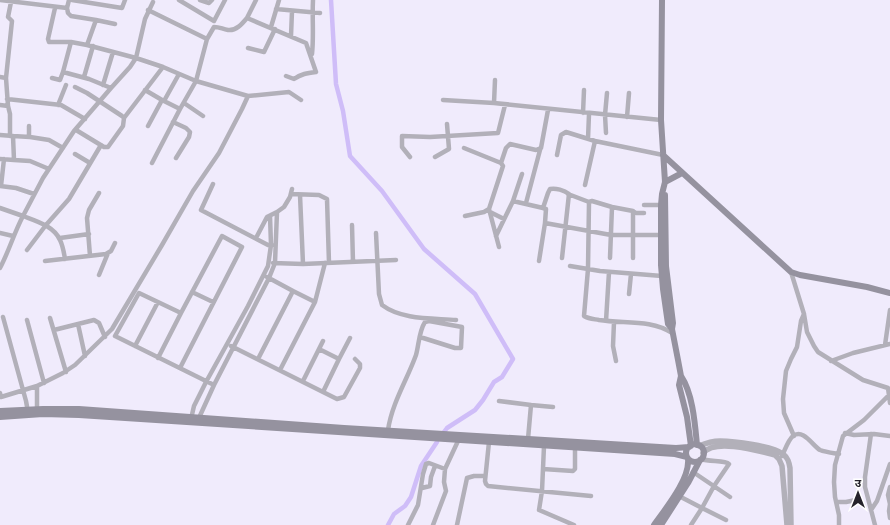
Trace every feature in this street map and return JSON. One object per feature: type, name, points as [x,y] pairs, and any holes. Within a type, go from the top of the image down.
[{"type":"main road","points":[[662,0],[661,120],[664,184],[666,195],[666,266],[673,323],[672,331]]},
{"type":"main road","points":[[663,155],[791,272],[890,293]]},
{"type":"main road","points":[[664,184],[682,173]]},
{"type":"main road","points":[[664,184],[661,205],[661,235],[662,276],[665,306],[668,324],[672,331],[681,376],[679,385],[694,446]]},
{"type":"main road","points":[[681,376],[686,383],[693,411],[694,446]]},
{"type":"main road","points":[[0,416],[28,412],[37,409],[79,409],[194,420],[458,441],[675,454],[694,462],[701,457]]},
{"type":"main road","points":[[0,411],[388,430],[676,448],[694,446],[702,449],[701,457],[693,472],[654,525]]},
{"type":"main road","points":[[661,525],[687,473],[688,465],[686,452],[694,446]]},
{"type":"street","points":[[0,0],[55,8],[68,8]]},
{"type":"street","points":[[115,24],[71,16],[68,14],[70,0],[122,8],[125,0]]},
{"type":"street","points":[[179,0],[214,21],[225,0]]},
{"type":"street","points":[[201,0],[209,3],[212,0]]},
{"type":"street","points":[[152,162],[196,81],[207,39],[214,27],[227,30],[234,29],[241,25],[247,18],[256,0]]},
{"type":"street","points":[[248,48],[264,52],[273,28],[279,0]]},
{"type":"street","points":[[311,56],[313,41],[313,0]]},
{"type":"street","points":[[1,266],[13,236],[34,194],[63,148],[100,101],[130,68],[136,58],[145,19],[152,1]]},
{"type":"street","points":[[11,2],[8,17],[12,21],[6,78],[14,160]]},
{"type":"street","points":[[55,8],[48,39],[49,42],[71,42],[93,46],[136,58],[163,67],[196,81],[248,96],[285,91],[294,94],[301,100]]},
{"type":"street","points":[[276,9],[320,13]]},
{"type":"street","points":[[148,10],[207,39]]},
{"type":"street","points":[[291,36],[292,11]]},
{"type":"street","points":[[247,18],[306,43],[316,72],[299,75],[294,79],[286,76]]},
{"type":"street","points":[[87,45],[96,20]]},
{"type":"street","points":[[52,78],[60,80],[71,42]]},
{"type":"street","points":[[84,77],[93,46]]},
{"type":"street","points":[[103,84],[113,52]]},
{"type":"street","points":[[76,130],[104,147],[108,147],[123,126],[124,118],[163,67]]},
{"type":"street","points":[[63,72],[84,77],[111,88]]},
{"type":"street","points":[[148,126],[179,74]]},
{"type":"street","points":[[0,77],[6,78]]},
{"type":"street","points":[[494,103],[495,80]]},
{"type":"street","points":[[58,105],[66,85]]},
{"type":"street","points":[[75,88],[87,93],[124,118]]},
{"type":"street","points":[[145,90],[180,109]]},
{"type":"street","points":[[583,113],[584,90]]},
{"type":"street","points":[[606,133],[605,115],[607,93]]},
{"type":"street","points":[[627,118],[629,93]]},
{"type":"street","points":[[0,396],[38,386],[66,372],[85,356],[112,329],[193,191],[219,153],[248,96]]},
{"type":"street","points":[[7,99],[62,105],[85,119]]},
{"type":"street","points":[[442,100],[505,104],[548,110],[661,120]]},
{"type":"street","points":[[184,103],[203,116]]},
{"type":"street","points":[[410,157],[402,147],[402,136],[430,137],[498,133],[505,104]]},
{"type":"street","points":[[0,105],[8,106]]},
{"type":"street","points":[[526,203],[545,134],[548,110]]},
{"type":"street","points":[[588,139],[589,114]]},
{"type":"street","points":[[173,122],[186,128],[190,132],[189,137],[176,158]]},
{"type":"street","points":[[435,157],[449,149],[446,124]]},
{"type":"street","points":[[29,126],[29,137]]},
{"type":"street","points":[[557,155],[562,133],[566,132],[595,141],[663,155]]},
{"type":"street","points":[[0,135],[49,140],[63,148]]},
{"type":"street","points":[[585,186],[595,141]]},
{"type":"street","points":[[500,163],[506,148],[510,144],[540,150]]},
{"type":"street","points":[[27,250],[46,225],[69,199],[101,145]]},
{"type":"street","points":[[464,148],[500,163],[503,166],[489,211],[499,247]]},
{"type":"street","points":[[75,154],[90,163]]},
{"type":"street","points":[[34,194],[16,188],[1,186],[2,159],[30,161],[50,169]]},
{"type":"street","points":[[496,236],[513,201],[522,174]]},
{"type":"street","points":[[213,184],[201,210],[256,238],[271,245],[277,246]]},
{"type":"street","points":[[256,238],[265,220],[284,207],[292,189]]},
{"type":"street","points":[[543,208],[548,193],[550,190],[554,189],[566,192],[589,202],[592,201],[636,213],[644,213]]},
{"type":"street","points":[[90,256],[87,221],[89,210],[99,193]]},
{"type":"street","points":[[280,370],[316,302],[327,263],[327,199],[319,195],[291,194]]},
{"type":"street","points":[[562,258],[568,194]]},
{"type":"street","points":[[300,195],[303,264]]},
{"type":"street","points":[[513,201],[546,209],[539,261]]},
{"type":"street","points":[[589,202],[588,269],[584,316],[614,322],[652,324],[672,331]]},
{"type":"street","points":[[644,205],[661,205]]},
{"type":"street","points":[[610,258],[612,207]]},
{"type":"street","points":[[0,208],[46,225],[60,238],[66,259]]},
{"type":"street","points":[[465,216],[489,211],[504,219]]},
{"type":"street","points":[[633,211],[633,258]]},
{"type":"street","points":[[194,420],[234,347],[275,263],[277,246],[277,212]]},
{"type":"street","points":[[194,420],[194,406],[264,275],[269,262],[271,245],[270,216]]},
{"type":"street","points":[[545,223],[611,235],[661,235]]},
{"type":"street","points":[[352,225],[353,262]]},
{"type":"street","points":[[0,233],[13,236]]},
{"type":"street","points":[[376,233],[380,302],[386,308],[404,315],[456,320]]},
{"type":"street","points":[[60,238],[89,234]]},
{"type":"street","points":[[158,358],[222,236],[242,247],[180,368]]},
{"type":"street","points":[[99,275],[108,253],[113,249],[115,243]]},
{"type":"street","points":[[45,261],[108,253]]},
{"type":"street","points":[[269,262],[303,264],[396,260]]},
{"type":"street","points":[[570,266],[609,272],[662,276]]},
{"type":"street","points":[[606,321],[609,272]]},
{"type":"street","points":[[791,272],[804,314],[807,332],[814,346],[823,356],[863,380],[888,388],[890,403]]},
{"type":"street","points":[[629,294],[631,274]]},
{"type":"street","points":[[264,275],[316,302]]},
{"type":"street","points":[[258,359],[294,291]]},
{"type":"street","points":[[192,292],[213,302]]},
{"type":"street","points":[[181,313],[139,293],[115,336],[214,385]]},
{"type":"street","points":[[135,346],[158,302]]},
{"type":"street","points":[[831,361],[853,353],[888,344],[890,310]]},
{"type":"street","points":[[781,456],[792,437],[784,413],[783,399],[786,371],[797,347],[801,321],[804,314]]},
{"type":"street","points":[[3,317],[28,412]]},
{"type":"street","points":[[50,318],[66,372]]},
{"type":"street","points":[[26,320],[44,383]]},
{"type":"street","points":[[54,330],[90,320],[97,321],[104,336]]},
{"type":"street","points":[[388,430],[392,411],[416,353],[420,337],[423,325],[425,322],[429,321],[462,327],[461,348],[455,348],[420,337]]},
{"type":"street","points":[[614,322],[613,346],[616,361]]},
{"type":"street","points":[[78,324],[85,356]]},
{"type":"street","points":[[323,392],[350,338]]},
{"type":"street","points":[[303,381],[323,342]]},
{"type":"street","points":[[228,344],[337,399],[344,397],[360,368],[360,364],[355,359]]},
{"type":"street","points":[[319,349],[339,359]]},
{"type":"street","points":[[37,409],[38,386]]},
{"type":"street","points":[[839,525],[834,482],[835,465],[843,436],[864,420],[890,394]]},
{"type":"street","points":[[499,401],[553,407]]},
{"type":"street","points":[[528,439],[531,405]]},
{"type":"street","points":[[845,433],[854,435],[871,434],[890,436]]},
{"type":"street","points":[[871,434],[865,477],[865,488],[876,525]]},
{"type":"street","points":[[792,437],[802,436],[811,441],[821,450],[838,454]]},
{"type":"street","points":[[434,525],[446,492],[444,482],[445,469],[458,441]]},
{"type":"street","points":[[694,446],[720,441],[741,443],[777,451],[781,456],[787,525]]},
{"type":"street","points":[[489,442],[485,476],[486,484],[488,486],[591,496]]},
{"type":"street","points":[[544,446],[542,491],[539,508],[540,512],[574,525]]},
{"type":"street","points":[[691,525],[729,464],[726,461],[709,461],[701,457],[706,449],[710,447],[740,447],[781,456],[788,460],[790,468],[792,525]]},
{"type":"street","points":[[543,469],[573,471],[575,469],[575,448]]},
{"type":"street","points":[[408,525],[418,505],[426,464],[429,463],[445,469]]},
{"type":"street","points":[[871,510],[877,502],[890,464]]},
{"type":"street","points":[[422,488],[430,486],[431,477],[435,466]]},
{"type":"street","points":[[693,472],[730,497]]},
{"type":"street","points":[[457,525],[467,478],[474,476],[485,476]]},
{"type":"street","points":[[890,487],[888,496],[890,504],[890,518]]},
{"type":"street","points":[[879,494],[888,496]]},
{"type":"street","points":[[677,495],[726,520]]},
{"type":"street","points":[[836,502],[856,500]]},
{"type":"waterway","points":[[331,0],[336,84],[343,111],[350,156],[382,191],[424,249],[475,294],[513,359],[502,377],[494,382],[475,410],[447,428],[444,432]]},
{"type":"waterway","points":[[388,525],[394,514],[405,506],[411,497],[421,466],[437,442]]}]
